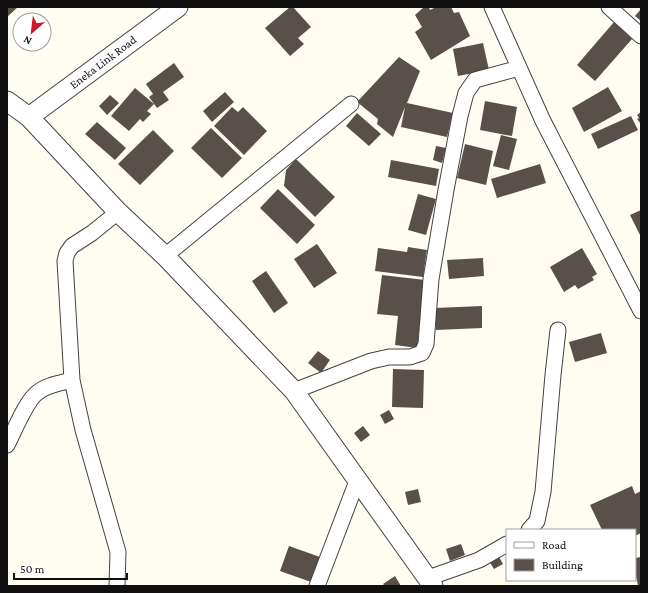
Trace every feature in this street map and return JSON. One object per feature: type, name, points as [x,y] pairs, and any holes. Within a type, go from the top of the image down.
[{"type":"street","name":"Eneka Link Road","points":[[29,117],[178,7]]},
{"type":"street","points":[[492,7],[543,121],[641,311]]},
{"type":"street","points":[[609,7],[641,36]]},
{"type":"street","points":[[294,391],[371,361],[388,357],[410,357],[422,353],[426,344],[431,279],[460,116],[466,94],[475,80],[519,68]]},
{"type":"street","points":[[7,103],[29,117],[118,212],[165,256],[294,391],[357,481],[431,582],[479,560],[506,545]]},
{"type":"street","points":[[165,256],[351,104]]},
{"type":"street","points":[[118,212],[92,233],[72,246],[67,253],[65,261],[72,380],[83,430],[118,552],[118,586]]},
{"type":"street","points":[[530,529],[537,521],[544,492],[558,330]]},
{"type":"street","points":[[7,445],[30,400],[36,393],[46,387],[72,380]]},
{"type":"street","points":[[317,586],[357,481]]},
{"type":"building","points":[[7,7],[18,7],[12,12],[7,17]]},
{"type":"building","points":[[290,7],[293,7],[311,27],[298,38],[304,44],[290,56],[265,28]]},
{"type":"building","points":[[424,7],[429,7],[430,10],[436,7],[451,7],[454,13],[459,12],[470,36],[431,60],[415,32],[422,27],[415,15]]},
{"type":"building","points":[[641,9],[641,21],[635,16]]},
{"type":"building","points":[[614,22],[632,39],[595,81],[577,65]]},
{"type":"building","points":[[483,43],[489,70],[458,76],[453,49]]},
{"type":"building","points":[[399,57],[420,71],[407,103],[453,113],[447,137],[401,127],[405,107],[393,137],[377,124],[378,119],[357,102]]},
{"type":"building","points":[[174,63],[184,77],[163,92],[169,100],[157,108],[149,97],[153,94],[146,84]]},
{"type":"building","points":[[608,87],[622,111],[584,132],[572,108]]},
{"type":"building","points":[[135,88],[154,104],[147,111],[151,114],[143,122],[140,119],[129,131],[111,116]]},
{"type":"building","points":[[225,92],[234,102],[212,122],[203,111]]},
{"type":"building","points":[[110,95],[119,103],[107,115],[99,106]]},
{"type":"building","points":[[485,101],[517,107],[512,136],[480,130]]},
{"type":"building","points":[[232,107],[238,112],[243,107],[267,131],[244,155],[214,126]]},
{"type":"building","points":[[641,112],[641,124],[637,119],[639,118],[637,115]]},
{"type":"building","points":[[357,113],[381,134],[369,146],[346,126]]},
{"type":"building","points":[[631,116],[638,130],[598,149],[591,134]]},
{"type":"building","points":[[97,122],[126,148],[115,160],[85,134]]},
{"type":"building","points":[[211,128],[242,158],[222,178],[191,148]]},
{"type":"building","points":[[153,130],[174,151],[140,185],[118,164]]},
{"type":"building","points":[[501,135],[517,139],[509,170],[493,166]]},
{"type":"building","points":[[465,144],[493,151],[486,185],[457,178]]},
{"type":"building","points":[[436,146],[446,148],[442,163],[433,160]]},
{"type":"building","points":[[296,159],[335,197],[315,217],[284,186],[286,170]]},
{"type":"building","points":[[391,160],[439,169],[436,186],[388,177]]},
{"type":"building","points":[[540,164],[546,183],[497,198],[491,179]]},
{"type":"building","points":[[278,189],[315,225],[297,244],[260,208]]},
{"type":"building","points":[[418,194],[436,199],[426,235],[408,230]]},
{"type":"building","points":[[641,210],[641,237],[630,215]]},
{"type":"building","points":[[317,244],[337,273],[314,288],[294,259]]},
{"type":"building","points":[[408,247],[427,250],[423,277],[375,271],[378,248],[407,252]]},
{"type":"building","points":[[582,248],[597,274],[592,277],[594,280],[578,289],[575,285],[564,292],[550,267]]},
{"type":"building","points":[[483,258],[484,276],[449,279],[447,260]]},
{"type":"building","points":[[266,271],[288,303],[274,313],[252,281]]},
{"type":"building","points":[[382,275],[425,280],[417,348],[395,345],[398,316],[377,314]]},
{"type":"building","points":[[482,306],[482,328],[436,330],[435,308]]},
{"type":"building","points":[[601,333],[607,353],[575,362],[569,342]]},
{"type":"building","points":[[318,351],[330,360],[321,373],[308,363]]},
{"type":"building","points":[[393,369],[424,370],[423,408],[392,407]]},
{"type":"building","points":[[389,410],[394,419],[385,424],[380,415]]},
{"type":"building","points":[[363,426],[370,435],[361,442],[354,433]]},
{"type":"building","points":[[632,486],[635,494],[641,491],[641,533],[636,536],[636,529],[602,529],[590,505]]},
{"type":"building","points":[[418,489],[421,502],[408,505],[405,492]]},
{"type":"building","points":[[461,544],[465,555],[450,561],[446,549]]},
{"type":"building","points":[[289,546],[320,557],[311,582],[280,571]]},
{"type":"building","points":[[498,555],[503,564],[494,569],[489,561]]},
{"type":"building","points":[[641,557],[641,586],[638,586],[636,575],[636,558]]},
{"type":"building","points":[[395,576],[401,586],[385,586],[383,584]]}]
